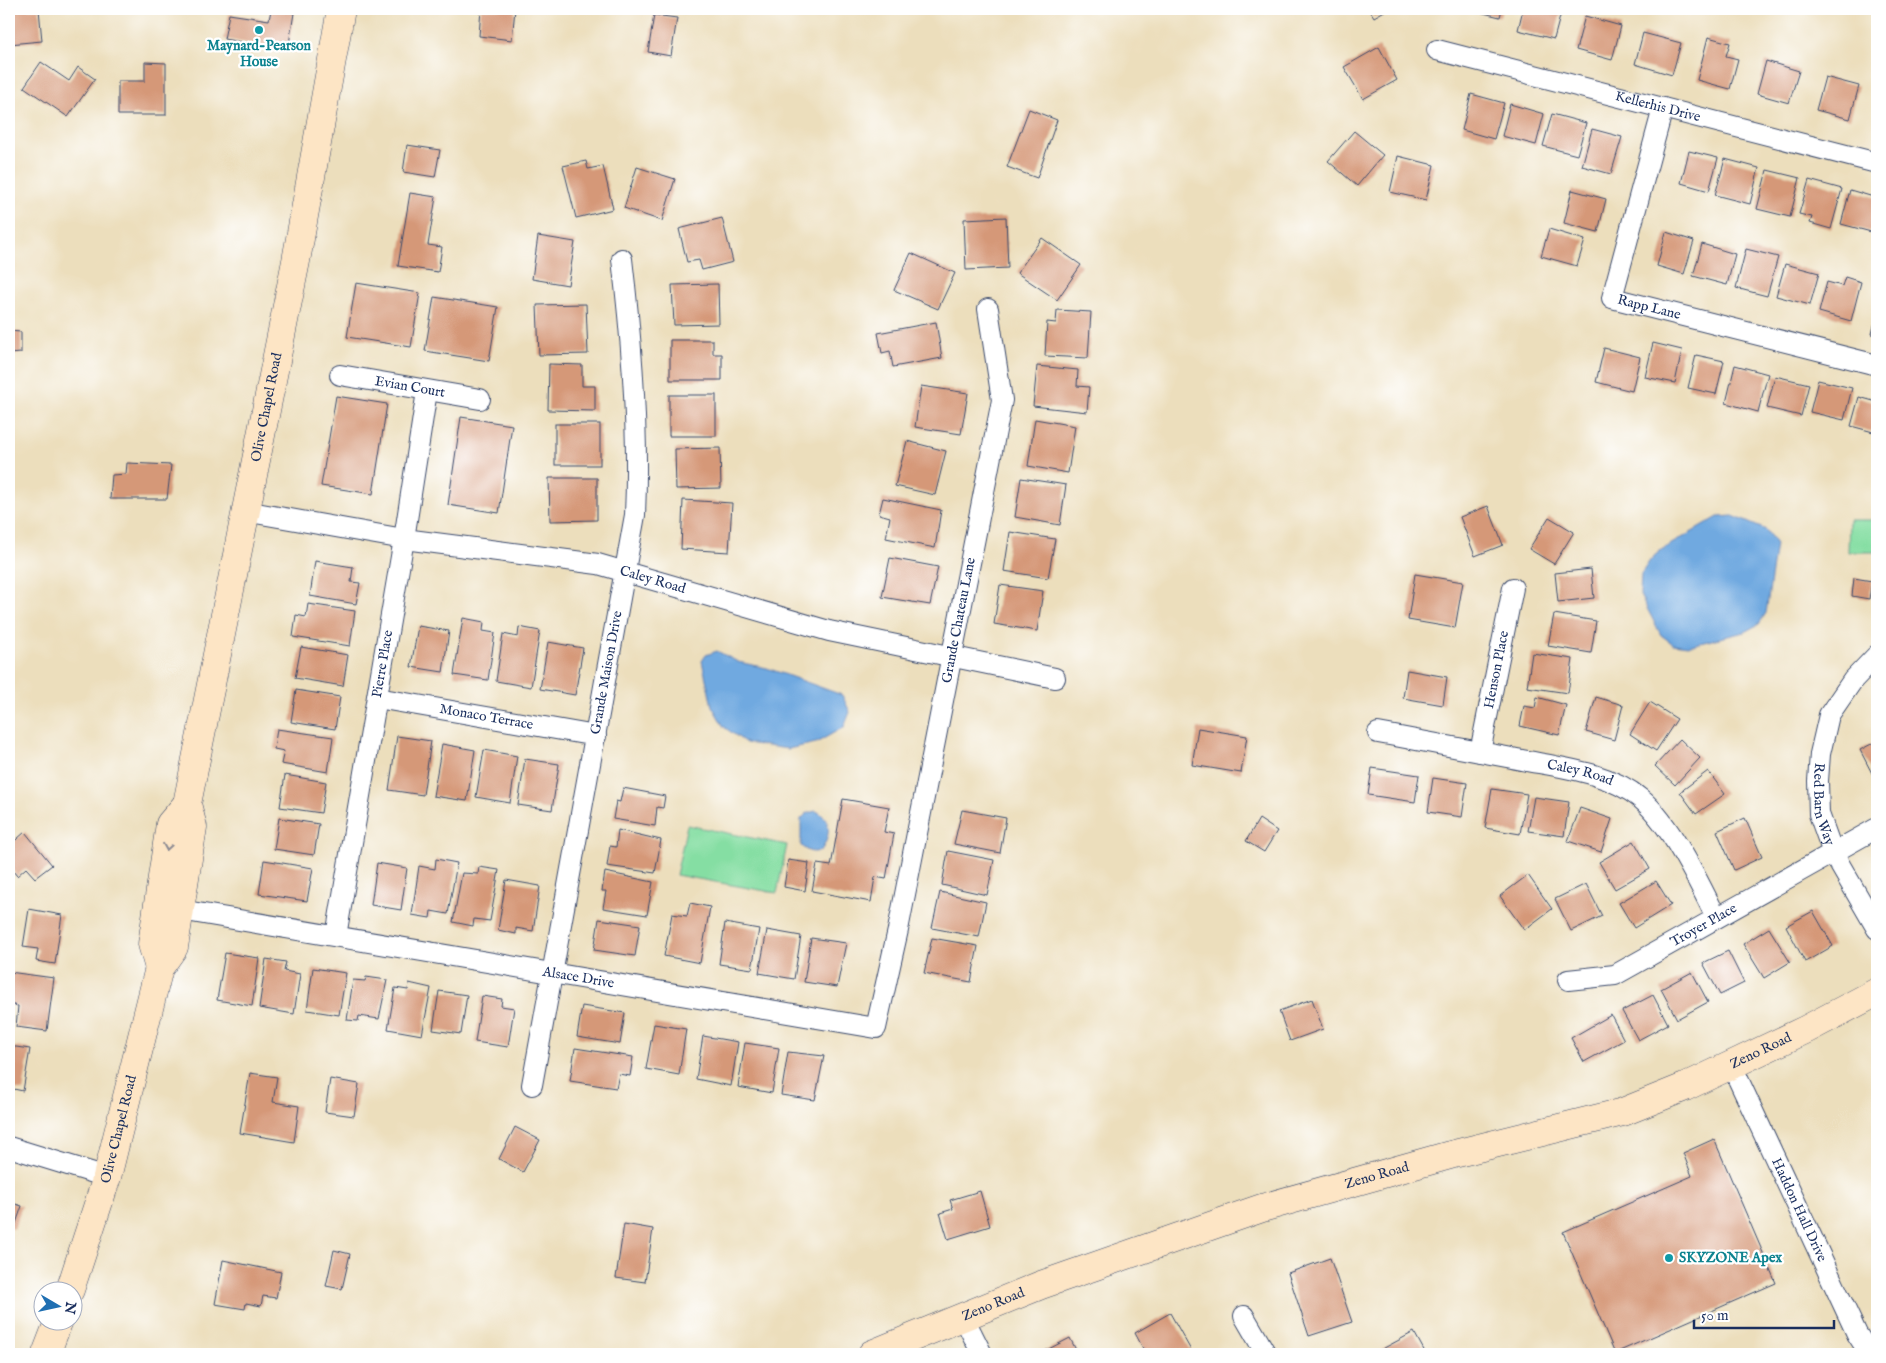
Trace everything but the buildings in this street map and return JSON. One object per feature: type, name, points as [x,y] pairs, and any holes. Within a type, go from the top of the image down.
[{"type":"main road","name":"Olive Chapel Road","points":[[73,1280],[107,1177],[159,968],[174,947],[193,827],[187,804],[244,511],[296,261],[340,9]]},
{"type":"main road","name":"Olive Chapel Road","points":[[159,968],[152,944],[170,824],[187,804]]},
{"type":"main road","name":"Zeno Road","points":[[872,1354],[963,1316],[1109,1260],[1262,1208],[1450,1155],[1623,1112],[1685,1087],[1807,1029],[1877,992]]},
{"type":"main road","points":[[46,1354],[55,1330]]},
{"type":"street","name":"Kellerhis Drive","points":[[1437,50],[1877,164]]},
{"type":"street","name":"Rapp Lane","points":[[1663,108],[1612,298],[1877,365]]},
{"type":"street","name":"Grande Maison Drive","points":[[532,1085],[627,572],[635,515],[637,485],[632,342],[622,259]]},
{"type":"street","name":"Grande Chateau Lane","points":[[898,930],[1002,400],[988,309]]},
{"type":"street","name":"Evian Court","points":[[340,375],[480,399]]},
{"type":"street","name":"Pierre Place","points":[[336,936],[378,698],[427,391]]},
{"type":"street","name":"Caley Road","points":[[244,511],[404,540],[598,564],[821,629],[1055,678]]},
{"type":"street","name":"Henson Place","points":[[1480,752],[1513,588]]},
{"type":"street","name":"Red Barn Way","points":[[1877,655],[1853,680],[1829,715],[1820,754],[1818,781],[1819,814],[1833,853],[1877,928]]},
{"type":"street","name":"Monaco Terrace","points":[[378,698],[596,736]]},
{"type":"street","name":"Caley Road","points":[[1378,733],[1593,775],[1618,784],[1641,798],[1667,829],[1716,917]]},
{"type":"street","name":"Troyer Place","points":[[1568,980],[1615,975],[1877,828]]},
{"type":"street","name":"Alsace Drive","points":[[180,910],[876,1028],[898,930]]},
{"type":"street","name":"Haddon Hall Drive","points":[[1731,1064],[1857,1334],[1870,1354]]},
{"type":"street","points":[[9,1147],[107,1177]]},
{"type":"street","points":[[963,1316],[982,1354]]},
{"type":"street","points":[[1244,1316],[1266,1354]]},
{"type":"green space","points":[[1849,520],[1877,520],[1875,552],[1848,552]]},
{"type":"green space","points":[[687,825],[787,845],[777,893],[676,875]]},
{"type":"water","points":[[1733,516],[1766,530],[1776,544],[1766,613],[1759,624],[1744,632],[1688,646],[1673,644],[1661,635],[1640,595],[1641,574],[1651,559],[1661,550],[1718,517]]},
{"type":"water","points":[[717,651],[738,662],[767,668],[842,695],[850,712],[844,727],[816,743],[788,749],[746,743],[724,727],[712,706],[702,661],[706,655]]},
{"type":"water","points":[[816,811],[825,819],[828,834],[821,851],[813,852],[801,846],[801,819],[807,813]]},
{"type":"place","name":"Maynard-Pearson House","points":[[259,30]]},
{"type":"place","name":"SKYZONE Apex","points":[[1669,1258]]}]
